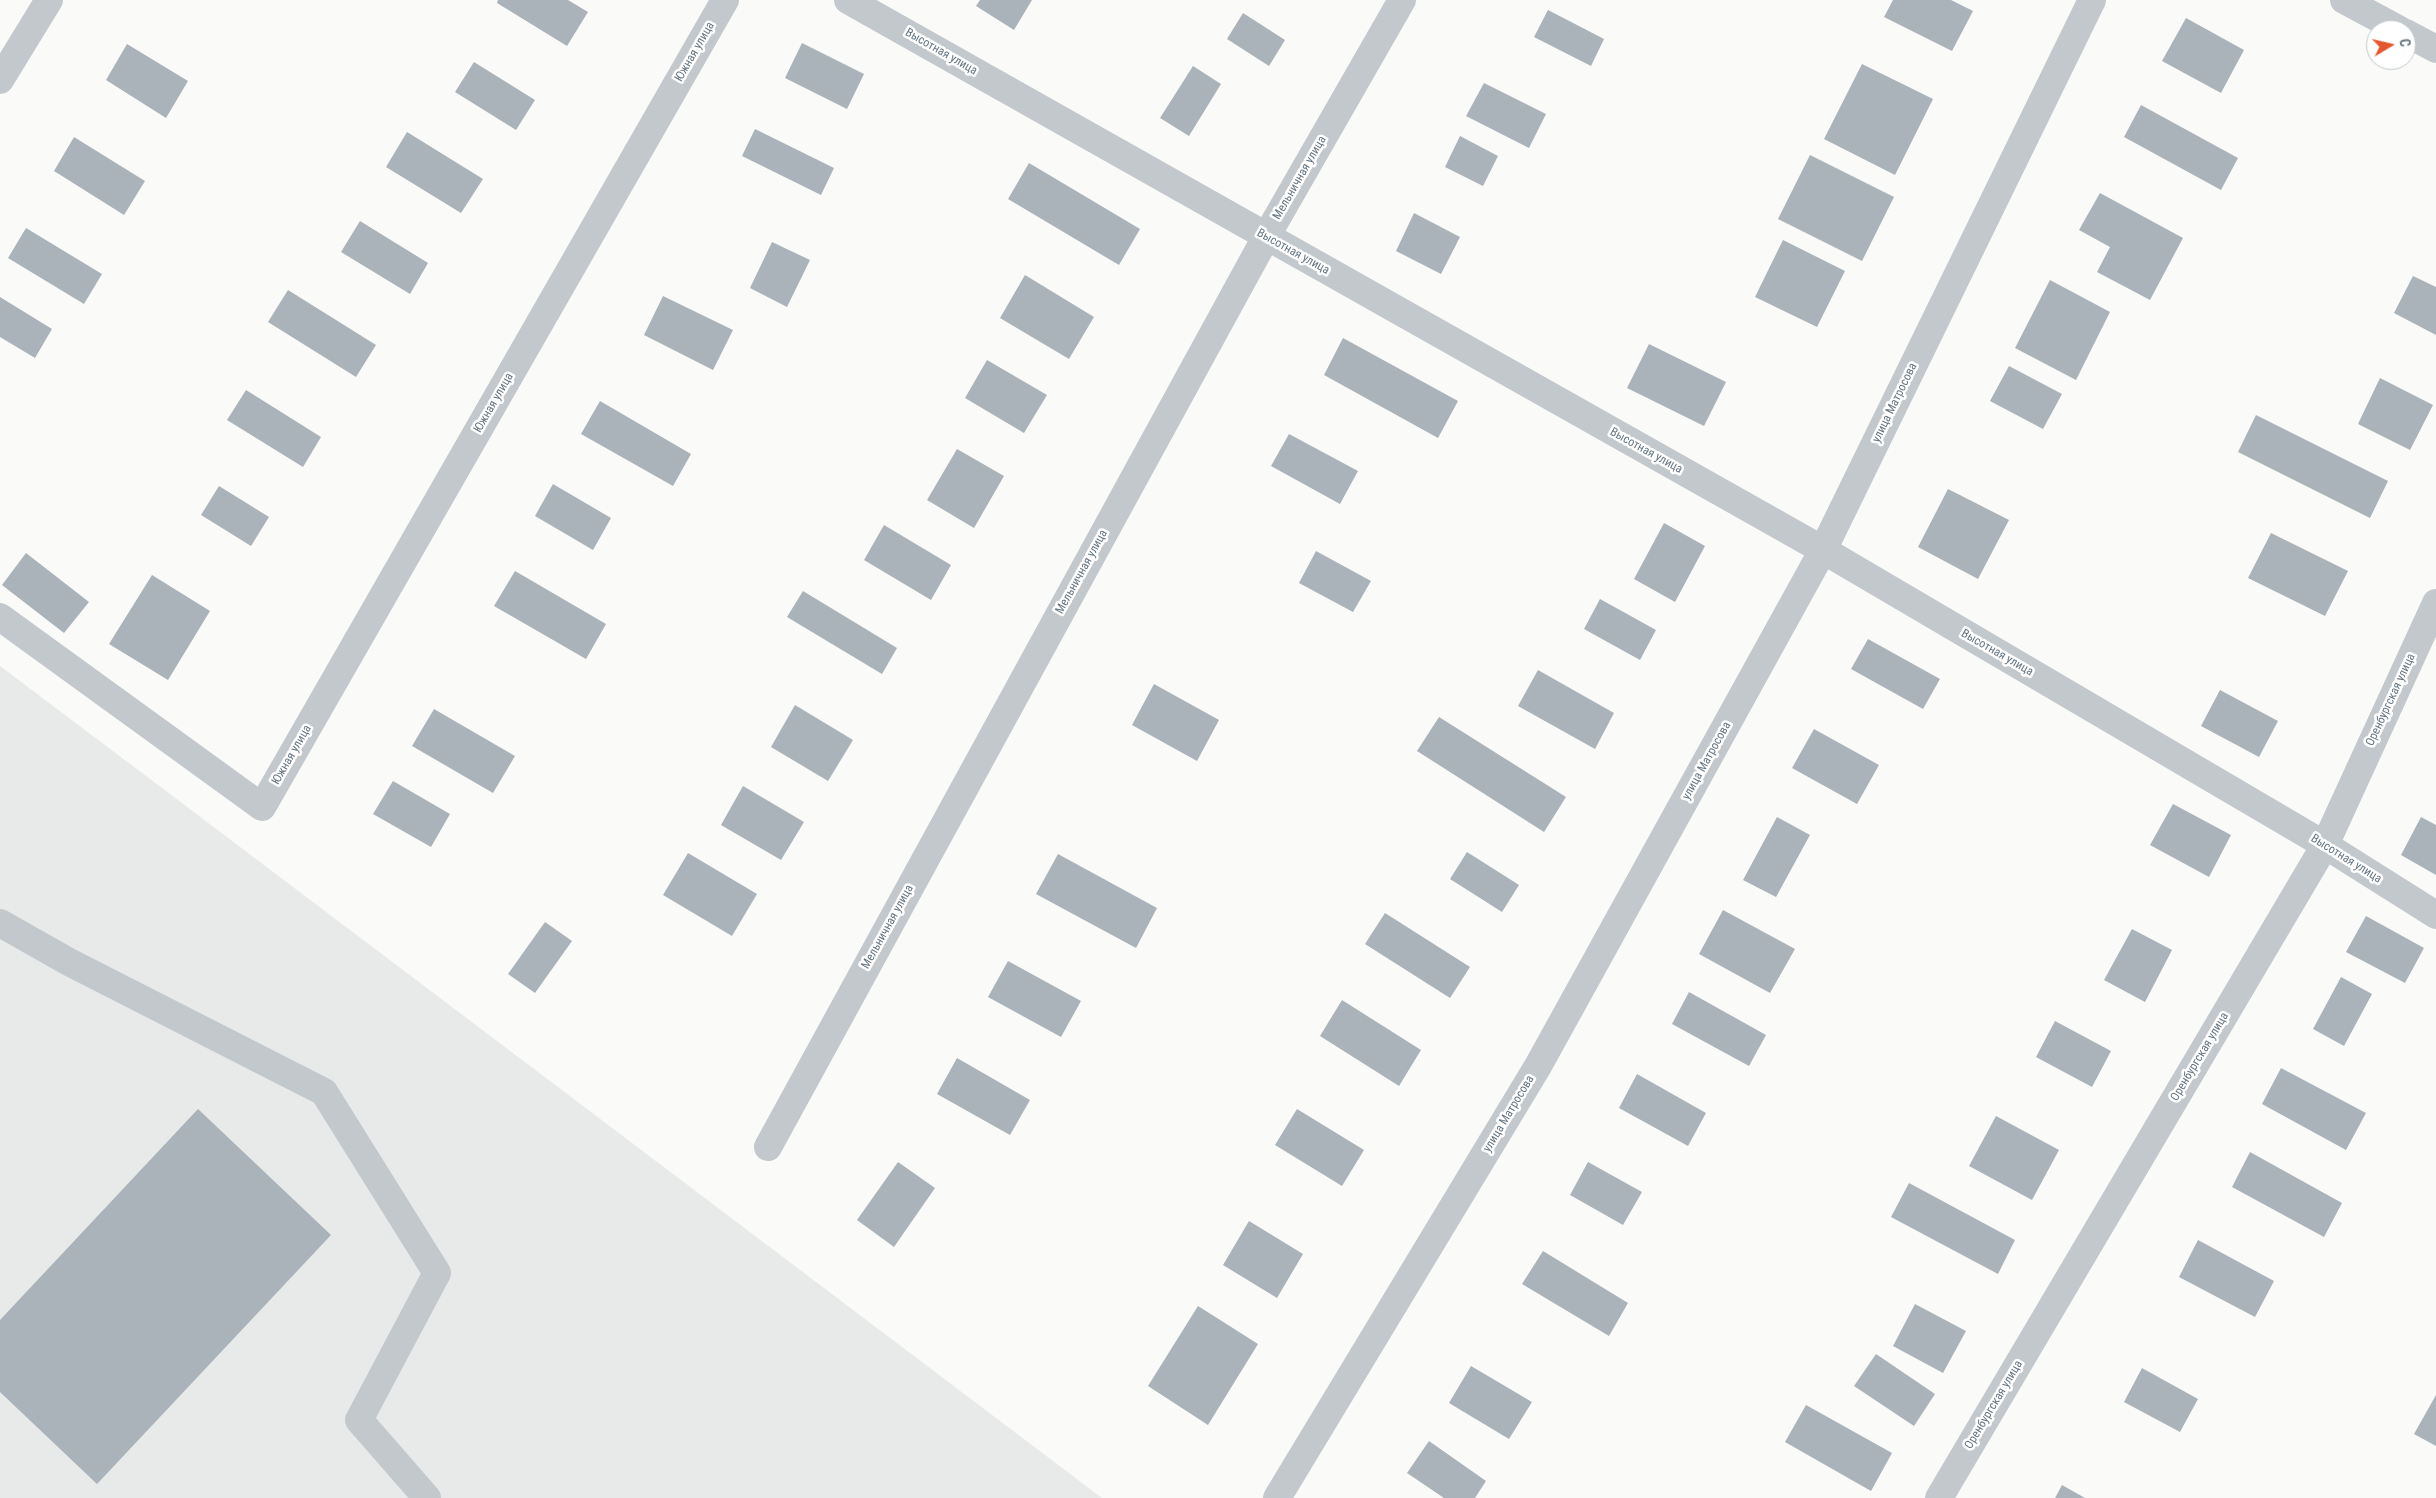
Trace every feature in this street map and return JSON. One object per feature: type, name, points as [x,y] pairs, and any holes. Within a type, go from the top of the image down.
[{"type":"street","points":[[0,80],[49,0]]},
{"type":"street","name":"Южная улица","points":[[0,617],[262,807],[725,0]]},
{"type":"street","name":"Высотная улица","points":[[848,0],[1823,550],[2325,845],[2436,915]]},
{"type":"street","name":"Мельничная улица","points":[[768,1147],[1266,236],[1402,0]]},
{"type":"street","name":"улица Матросова","points":[[1277,1498],[1538,1066],[1823,550],[2092,0]]},
{"type":"street","points":[[2344,0],[2381,20]]},
{"type":"street","points":[[2416,39],[2436,50]]},
{"type":"street","name":"Оренбургская улица","points":[[1939,1498],[2325,845],[2436,603]]},
{"type":"street","points":[[0,923],[70,962],[324,1092],[437,1273],[359,1420],[427,1498]]},
{"type":"shaded area","points":[[0,666],[166,791],[1102,1498],[0,1498]]},
{"type":"building","points":[[498,0],[568,0],[588,12],[567,46],[497,3]]},
{"type":"building","points":[[980,0],[1032,0],[1014,30],[976,6]]},
{"type":"building","points":[[1893,0],[1951,0],[1973,11],[1952,51],[1884,17]]},
{"type":"building","points":[[1548,10],[1604,39],[1591,66],[1534,37]]},
{"type":"building","points":[[1243,13],[1285,40],[1269,66],[1227,39]]},
{"type":"building","points":[[2186,18],[2244,50],[2221,93],[2162,61]]},
{"type":"building","points":[[802,43],[864,74],[847,109],[785,78]]},
{"type":"building","points":[[127,44],[188,81],[166,118],[106,80]]},
{"type":"building","points":[[474,62],[535,100],[516,130],[455,92]]},
{"type":"building","points":[[1862,64],[1933,99],[1895,175],[1824,139]]},
{"type":"building","points":[[1193,66],[1221,84],[1189,136],[1160,118]]},
{"type":"building","points":[[1484,83],[1546,114],[1529,148],[1466,116]]},
{"type":"building","points":[[2141,105],[2238,158],[2221,190],[2124,137]]},
{"type":"building","points":[[755,129],[834,168],[821,195],[742,156]]},
{"type":"building","points":[[407,132],[483,179],[461,213],[386,167]]},
{"type":"building","points":[[1460,136],[1498,156],[1483,186],[1445,167]]},
{"type":"building","points":[[74,137],[145,181],[124,215],[54,171]]},
{"type":"building","points":[[1810,155],[1894,197],[1862,261],[1778,219]]},
{"type":"building","points":[[1029,163],[1140,229],[1119,265],[1008,199]]},
{"type":"building","points":[[2100,193],[2183,238],[2150,300],[2097,272],[2110,247],[2079,230]]},
{"type":"building","points":[[1414,213],[1460,237],[1441,274],[1396,251]]},
{"type":"building","points":[[360,221],[428,263],[410,294],[341,252]]},
{"type":"building","points":[[26,228],[102,274],[84,304],[8,258]]},
{"type":"building","points":[[1783,240],[1845,271],[1817,327],[1755,297]]},
{"type":"building","points":[[772,242],[810,260],[787,307],[750,288]]},
{"type":"building","points":[[1025,275],[1094,317],[1069,359],[1000,318]]},
{"type":"building","points":[[2413,276],[2436,287],[2436,335],[2394,313]]},
{"type":"building","points":[[2050,280],[2110,312],[2076,380],[2015,348]]},
{"type":"building","points":[[288,290],[376,345],[356,377],[268,322]]},
{"type":"building","points":[[663,296],[733,330],[713,370],[644,335]]},
{"type":"building","points":[[0,297],[52,329],[35,358],[0,337]]},
{"type":"building","points":[[1343,338],[1458,401],[1438,438],[1324,375]]},
{"type":"building","points":[[1649,344],[1726,382],[1704,426],[1627,388]]},
{"type":"building","points":[[987,360],[1047,395],[1024,433],[965,398]]},
{"type":"building","points":[[2009,366],[2062,394],[2043,429],[1990,401]]},
{"type":"building","points":[[2380,378],[2433,405],[2410,450],[2358,424]]},
{"type":"building","points":[[246,390],[321,437],[303,467],[227,420]]},
{"type":"building","points":[[600,401],[691,454],[673,486],[581,434]]},
{"type":"building","points":[[2256,415],[2388,481],[2370,518],[2238,452]]},
{"type":"building","points":[[1289,434],[1358,471],[1340,504],[1271,466]]},
{"type":"building","points":[[957,449],[1004,476],[974,528],[927,500]]},
{"type":"building","points":[[553,484],[611,518],[593,550],[535,516]]},
{"type":"building","points":[[219,486],[269,517],[251,546],[201,515]]},
{"type":"building","points":[[1948,489],[2009,520],[1978,579],[1918,547]]},
{"type":"building","points":[[1664,523],[1705,546],[1675,602],[1634,579]]},
{"type":"building","points":[[884,525],[951,565],[931,600],[864,560]]},
{"type":"building","points":[[2271,533],[2348,571],[2325,616],[2248,578]]},
{"type":"building","points":[[1316,551],[1371,581],[1353,612],[1299,583]]},
{"type":"building","points":[[26,553],[89,602],[64,633],[2,585]]},
{"type":"building","points":[[515,571],[606,624],[586,659],[494,606]]},
{"type":"building","points":[[152,575],[210,611],[168,680],[109,644]]},
{"type":"building","points":[[803,591],[897,648],[882,674],[787,617]]},
{"type":"building","points":[[1600,599],[1656,630],[1640,660],[1584,629]]},
{"type":"building","points":[[1868,639],[1940,679],[1923,709],[1851,669]]},
{"type":"building","points":[[1538,670],[1614,713],[1595,749],[1518,706]]},
{"type":"building","points":[[1154,684],[1219,720],[1197,761],[1132,725]]},
{"type":"building","points":[[2220,690],[2278,721],[2259,757],[2201,726]]},
{"type":"building","points":[[795,705],[853,740],[828,781],[771,747]]},
{"type":"building","points":[[434,709],[515,756],[493,793],[412,746]]},
{"type":"building","points":[[1439,717],[1566,797],[1544,832],[1417,751]]},
{"type":"building","points":[[1814,729],[1879,765],[1857,804],[1792,768]]},
{"type":"building","points":[[393,781],[450,814],[431,847],[373,814]]},
{"type":"building","points":[[743,786],[804,822],[781,860],[721,825]]},
{"type":"building","points":[[2173,804],[2231,835],[2209,877],[2150,845]]},
{"type":"building","points":[[1777,817],[1810,835],[1776,897],[1743,880]]},
{"type":"building","points":[[2421,817],[2436,825],[2436,875],[2401,855]]},
{"type":"building","points":[[1467,852],[1519,885],[1502,912],[1450,879]]},
{"type":"building","points":[[688,853],[757,894],[732,936],[663,895]]},
{"type":"building","points":[[1058,854],[1157,908],[1136,948],[1036,894]]},
{"type":"building","points":[[1723,910],[1795,949],[1770,993],[1699,954]]},
{"type":"building","points":[[1385,913],[1470,967],[1450,998],[1365,944]]},
{"type":"building","points":[[2366,916],[2424,948],[2405,983],[2346,952]]},
{"type":"building","points":[[545,922],[572,941],[535,993],[508,974]]},
{"type":"building","points":[[2132,929],[2172,950],[2145,1002],[2104,980]]},
{"type":"building","points":[[1008,961],[1081,1001],[1061,1037],[988,997]]},
{"type":"building","points":[[2341,977],[2372,994],[2344,1046],[2313,1029]]},
{"type":"building","points":[[1689,992],[1766,1035],[1749,1066],[1672,1024]]},
{"type":"building","points":[[1342,1000],[1421,1050],[1399,1086],[1320,1036]]},
{"type":"building","points":[[2055,1021],[2111,1051],[2092,1087],[2036,1057]]},
{"type":"building","points":[[957,1058],[1030,1100],[1010,1135],[937,1094]]},
{"type":"building","points":[[2281,1068],[2366,1113],[2346,1150],[2262,1104]]},
{"type":"building","points":[[1637,1074],[1706,1113],[1688,1146],[1619,1108]]},
{"type":"building","points":[[198,1109],[331,1235],[97,1484],[0,1392],[0,1320]]},
{"type":"building","points":[[1297,1109],[1364,1150],[1342,1186],[1275,1145]]},
{"type":"building","points":[[1996,1116],[2059,1150],[2032,1200],[1969,1166]]},
{"type":"building","points":[[2250,1152],[2342,1203],[2324,1237],[2232,1187]]},
{"type":"building","points":[[898,1162],[935,1188],[894,1247],[857,1220]]},
{"type":"building","points":[[1588,1162],[1642,1192],[1623,1225],[1570,1195]]},
{"type":"building","points":[[1909,1183],[2015,1240],[1998,1274],[1891,1217]]},
{"type":"building","points":[[1249,1221],[1303,1254],[1277,1298],[1223,1265]]},
{"type":"building","points":[[2198,1240],[2274,1281],[2255,1317],[2179,1277]]},
{"type":"building","points":[[1543,1251],[1628,1303],[1609,1336],[1522,1284]]},
{"type":"building","points":[[1915,1304],[1966,1331],[1943,1373],[1893,1346]]},
{"type":"building","points":[[1198,1306],[1258,1344],[1208,1425],[1148,1386]]},
{"type":"building","points":[[1876,1354],[1935,1394],[1914,1426],[1854,1386]]},
{"type":"building","points":[[1471,1366],[1532,1402],[1509,1439],[1449,1403]]},
{"type":"building","points":[[2142,1368],[2198,1399],[2180,1432],[2124,1402]]},
{"type":"building","points":[[2436,1395],[2436,1446],[2414,1434]]},
{"type":"building","points":[[1806,1405],[1892,1453],[1871,1491],[1785,1442]]},
{"type":"building","points":[[1429,1441],[1486,1481],[1475,1498],[1444,1498],[1407,1473]]},
{"type":"building","points":[[2062,1485],[2085,1498],[2055,1498]]}]
